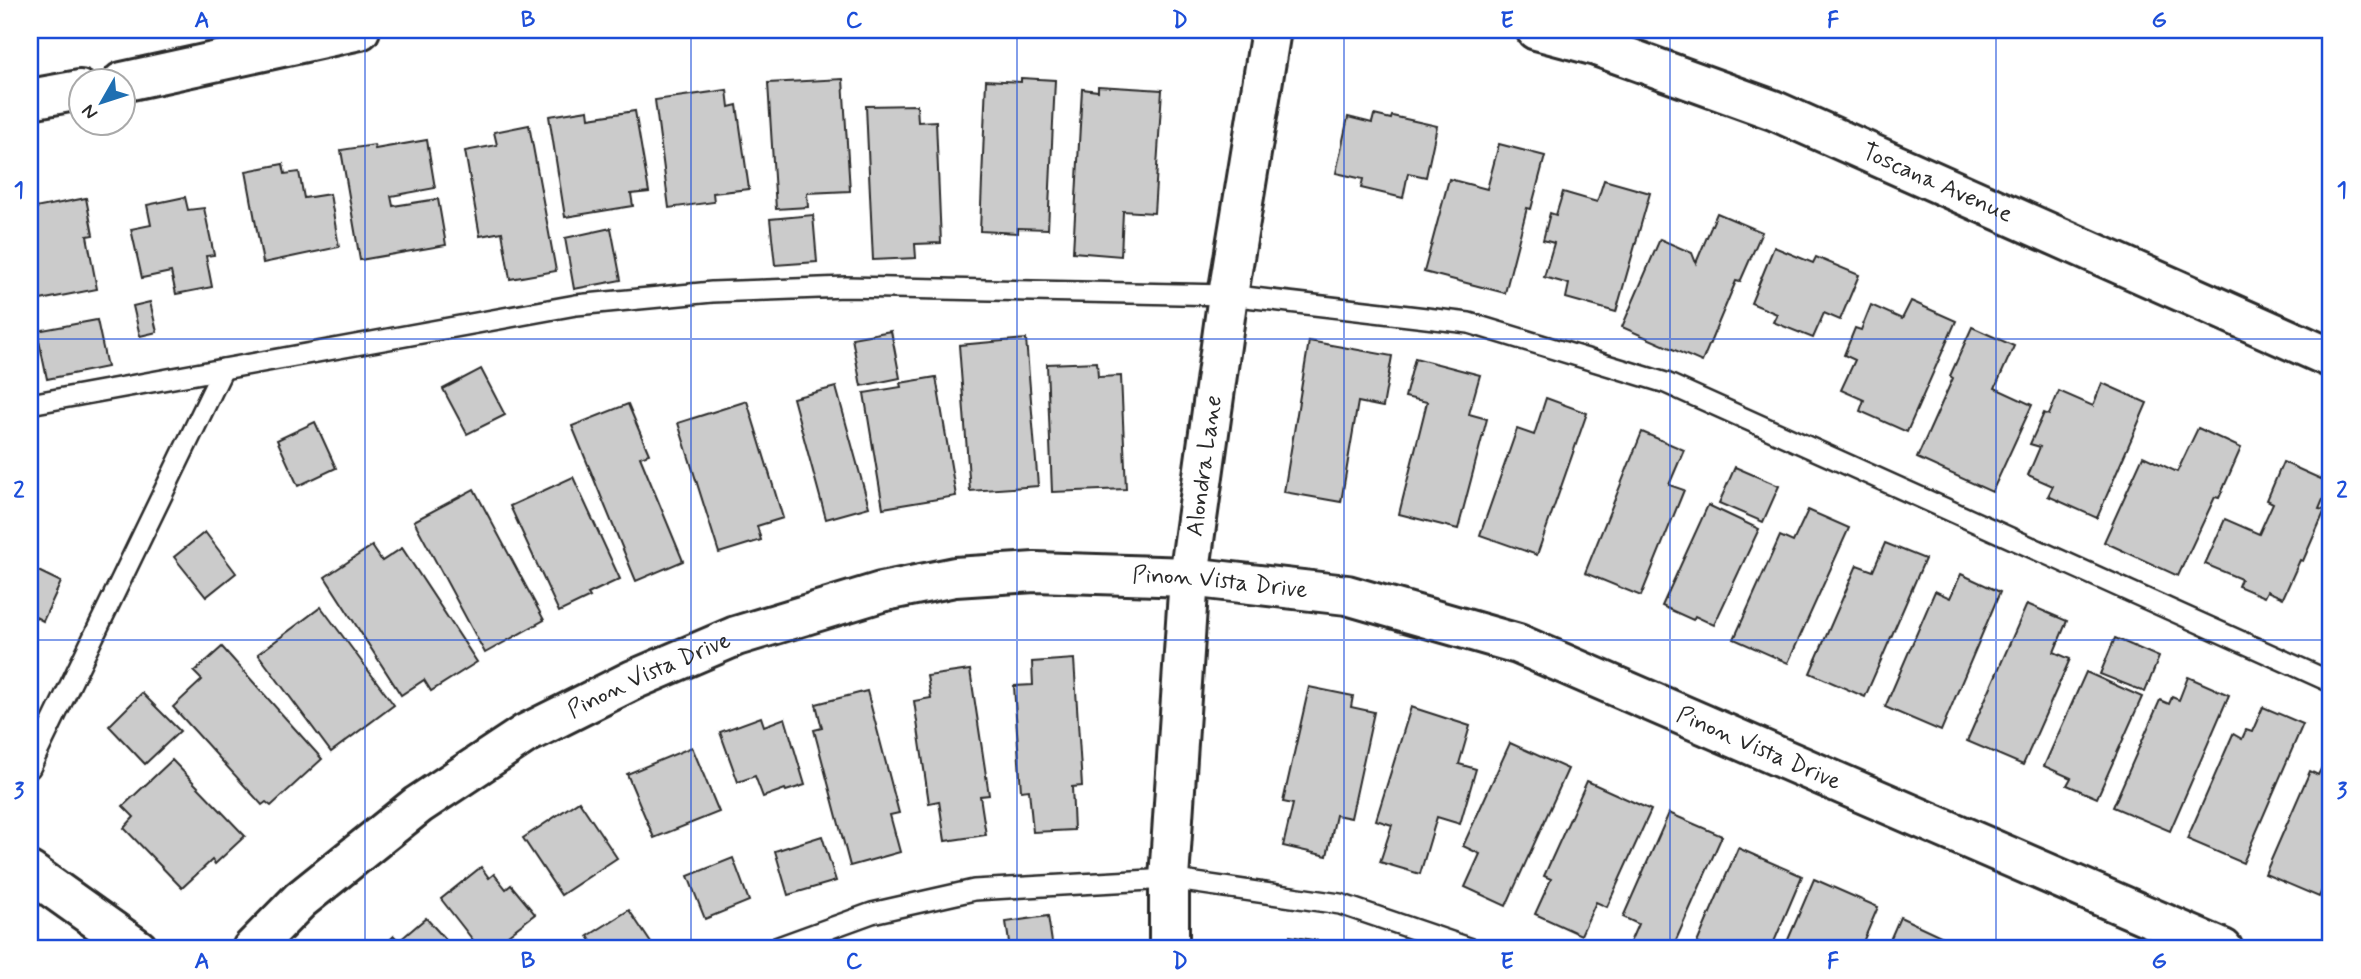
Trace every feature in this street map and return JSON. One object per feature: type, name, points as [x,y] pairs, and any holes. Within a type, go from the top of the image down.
[{"type":"street","points":[[136,79],[360,30]]},
{"type":"street","name":"Alondra Lane","points":[[1169,949],[1169,879],[1189,577],[1228,295],[1271,30]]},
{"type":"street","name":"Toscana Avenue","points":[[1536,30],[1596,46],[1773,110],[2331,358]]},
{"type":"street","points":[[30,99],[66,93]]},
{"type":"street","name":"Pinon Vista Drive","points":[[253,949],[300,900],[418,805],[514,741],[633,680],[736,636],[881,592],[955,577],[1035,572],[1189,577],[1347,595],[1518,644],[2223,949]]},
{"type":"street","points":[[30,872],[138,949]]},
{"type":"lane","points":[[30,404],[576,305],[712,292],[846,287],[1228,295],[1468,323],[1666,383],[2331,682]]},
{"type":"lane","points":[[30,768],[223,369]]},
{"type":"lane","points":[[773,949],[872,913],[974,890],[1169,879],[1340,904],[1472,949]]},
{"type":"building","points":[[1021,78],[1055,80],[1048,229],[1018,228],[1018,233],[980,231],[986,80],[1021,82]]},
{"type":"building","points":[[843,79],[850,191],[807,193],[808,207],[776,209],[768,83]]},
{"type":"building","points":[[1098,86],[1162,90],[1154,213],[1123,211],[1121,256],[1073,252],[1082,89],[1098,91]]},
{"type":"building","points":[[727,90],[729,107],[737,105],[749,189],[713,193],[714,202],[669,208],[655,100]]},
{"type":"building","points":[[917,105],[918,122],[936,121],[941,243],[915,244],[916,258],[873,260],[866,106]]},
{"type":"building","points":[[588,110],[589,118],[635,111],[649,192],[631,194],[633,206],[565,217],[549,116]]},
{"type":"building","points":[[1374,115],[1391,119],[1392,116],[1437,126],[1426,177],[1408,173],[1403,198],[1361,188],[1363,179],[1336,173],[1348,117],[1372,123]]},
{"type":"building","points":[[529,125],[556,271],[510,279],[502,232],[480,236],[465,151],[497,145],[494,132]]},
{"type":"building","points":[[427,140],[435,188],[391,196],[393,206],[438,199],[446,245],[360,260],[341,150],[374,145],[375,149]]},
{"type":"building","points":[[1499,144],[1545,156],[1531,209],[1527,208],[1505,293],[1424,272],[1449,179],[1487,189]]},
{"type":"building","points":[[283,164],[285,174],[299,172],[304,198],[330,194],[339,247],[263,263],[246,171]]},
{"type":"building","points":[[1604,180],[1650,193],[1616,312],[1566,298],[1569,284],[1544,277],[1554,243],[1543,240],[1550,213],[1556,215],[1563,192],[1597,202]]},
{"type":"building","points":[[185,197],[188,210],[204,208],[214,255],[206,256],[212,287],[176,294],[171,272],[142,278],[131,229],[151,225],[147,205]]},
{"type":"building","points":[[86,198],[93,235],[87,236],[97,289],[35,301],[30,276],[30,209]]},
{"type":"building","points":[[1717,213],[1762,232],[1740,282],[1736,281],[1702,362],[1622,327],[1660,239],[1692,253],[1696,263]]},
{"type":"building","points":[[813,215],[817,262],[775,265],[770,219]]},
{"type":"building","points":[[611,228],[621,280],[574,289],[565,238]]},
{"type":"building","points":[[1774,247],[1813,263],[1816,257],[1859,275],[1840,320],[1824,313],[1813,338],[1773,322],[1777,314],[1751,303]]},
{"type":"building","points":[[1911,301],[1956,321],[1907,432],[1860,411],[1864,400],[1841,390],[1855,360],[1844,355],[1855,328],[1861,330],[1871,305],[1902,319]]},
{"type":"building","points":[[150,302],[157,332],[140,336],[133,306]]},
{"type":"building","points":[[97,320],[107,367],[47,379],[37,331]]},
{"type":"building","points":[[1972,327],[2014,346],[1995,388],[2032,405],[1992,492],[1917,458],[1953,378],[1950,376]]},
{"type":"building","points":[[891,331],[900,378],[861,386],[852,338]]},
{"type":"building","points":[[1026,339],[1038,486],[970,491],[959,345]]},
{"type":"building","points":[[1309,341],[1392,356],[1383,407],[1358,402],[1341,502],[1284,492]]},
{"type":"building","points":[[1415,358],[1480,375],[1469,414],[1487,419],[1458,529],[1399,514],[1427,402],[1405,397]]},
{"type":"building","points":[[1097,362],[1098,377],[1121,376],[1126,489],[1052,492],[1047,364]]},
{"type":"building","points":[[481,369],[505,415],[467,434],[443,389]]},
{"type":"building","points":[[936,377],[956,496],[883,508],[864,393],[901,387],[900,383]]},
{"type":"building","points":[[2102,383],[2147,403],[2097,518],[2048,496],[2053,486],[2028,475],[2040,447],[2030,444],[2044,413],[2049,415],[2059,391],[2093,406]]},
{"type":"building","points":[[836,387],[869,507],[826,519],[793,398]]},
{"type":"building","points":[[1546,398],[1587,413],[1537,555],[1480,535],[1517,429],[1534,435]]},
{"type":"building","points":[[747,401],[783,518],[757,526],[761,540],[719,553],[678,423]]},
{"type":"building","points":[[628,404],[649,454],[640,457],[683,561],[636,581],[572,426]]},
{"type":"building","points":[[315,422],[336,468],[298,486],[277,440]]},
{"type":"building","points":[[2198,428],[2241,448],[2219,498],[2215,497],[2178,576],[2104,542],[2143,456],[2177,472]]},
{"type":"building","points":[[1642,432],[1684,450],[1669,485],[1684,490],[1641,596],[1585,573]]},
{"type":"building","points":[[2283,462],[2330,483],[2319,509],[2325,510],[2303,561],[2300,560],[2283,598],[2267,591],[2264,597],[2238,586],[2241,579],[2205,564],[2225,519],[2259,534],[2273,503],[2267,500]]},
{"type":"building","points":[[1735,467],[1779,486],[1763,522],[1719,503]]},
{"type":"building","points":[[573,477],[620,579],[559,612],[510,506]]},
{"type":"building","points":[[474,489],[544,620],[485,653],[414,521]]},
{"type":"building","points":[[1708,505],[1759,529],[1714,625],[1695,616],[1693,620],[1662,606]]},
{"type":"building","points":[[1808,510],[1849,528],[1788,663],[1734,639],[1780,536],[1793,542]]},
{"type":"building","points":[[205,532],[236,573],[206,597],[174,557]]},
{"type":"building","points":[[1885,543],[1925,559],[1865,697],[1810,673],[1857,565],[1873,571]]},
{"type":"building","points":[[372,546],[382,561],[402,548],[477,662],[431,691],[424,680],[401,695],[325,577]]},
{"type":"building","points":[[30,567],[61,582],[43,621],[30,614]]},
{"type":"building","points":[[1961,574],[2000,592],[1941,731],[1885,707],[1935,591],[1950,598]]},
{"type":"building","points":[[2027,604],[2067,621],[2054,652],[2070,659],[2023,765],[1967,741]]},
{"type":"building","points":[[321,607],[394,705],[331,752],[258,654]]},
{"type":"building","points":[[2115,638],[2159,657],[2145,692],[2100,674]]},
{"type":"building","points":[[222,647],[322,759],[271,806],[266,802],[262,805],[173,707],[202,680],[194,672]]},
{"type":"building","points":[[1074,659],[1082,786],[1072,787],[1074,830],[1033,832],[1029,790],[1021,791],[1014,686],[1033,685],[1032,662]]},
{"type":"building","points":[[970,670],[989,795],[980,796],[986,835],[945,841],[939,801],[929,803],[914,701],[931,698],[927,676]]},
{"type":"building","points":[[2086,672],[2142,697],[2097,798],[2067,785],[2071,778],[2044,766]]},
{"type":"building","points":[[2188,677],[2229,695],[2170,831],[2113,807],[2160,700],[2169,704],[2172,697],[2179,700]]},
{"type":"building","points":[[1309,687],[1353,696],[1351,707],[1374,712],[1351,818],[1336,815],[1327,856],[1283,846],[1293,804],[1283,802]]},
{"type":"building","points":[[867,691],[899,813],[890,815],[900,852],[850,866],[814,730],[822,728],[816,704]]},
{"type":"building","points":[[142,693],[180,731],[145,764],[109,726]]},
{"type":"building","points":[[1411,707],[1470,726],[1459,764],[1476,769],[1460,824],[1437,817],[1420,874],[1380,862],[1392,825],[1376,820]]},
{"type":"building","points":[[2263,707],[2303,724],[2243,863],[2187,839],[2233,734],[2242,739],[2246,730],[2252,732]]},
{"type":"building","points":[[761,717],[764,726],[785,718],[805,785],[763,797],[755,776],[738,782],[720,732]]},
{"type":"building","points":[[1510,743],[1568,769],[1506,906],[1465,887],[1480,854],[1463,846]]},
{"type":"building","points":[[692,747],[719,812],[654,838],[627,774]]},
{"type":"building","points":[[2331,757],[2331,870],[2319,897],[2265,874],[2310,771],[2318,775],[2322,767],[2326,769]]},
{"type":"building","points":[[172,760],[245,836],[215,864],[212,860],[182,888],[124,828],[134,817],[123,806]]},
{"type":"building","points":[[1587,781],[1651,810],[1607,907],[1596,902],[1581,935],[1535,914],[1551,879],[1544,876]]},
{"type":"building","points":[[579,801],[617,858],[561,895],[523,838]]},
{"type":"building","points":[[1669,813],[1722,836],[1672,949],[1627,949],[1638,924],[1623,917]]},
{"type":"building","points":[[822,836],[836,881],[788,895],[775,851]]},
{"type":"building","points":[[1738,848],[1802,876],[1771,949],[1701,949],[1702,945],[1697,943]]},
{"type":"building","points":[[733,858],[749,901],[705,919],[688,876]]},
{"type":"building","points":[[481,867],[489,878],[494,874],[506,889],[511,885],[535,914],[490,949],[480,949],[441,899]]},
{"type":"building","points":[[1814,879],[1878,907],[1860,949],[1784,949]]},
{"type":"building","points":[[629,910],[655,949],[596,949],[588,936]]},
{"type":"building","points":[[1048,916],[1053,949],[1010,949],[1006,922]]},
{"type":"building","points":[[1900,917],[1943,937],[1938,949],[1886,949]]},
{"type":"building","points":[[426,918],[454,949],[380,949],[394,936],[399,941]]},
{"type":"building","points":[[1290,936],[1336,944],[1335,949],[1287,949]]},
{"type":"building","points":[[924,943],[926,949],[901,949]]}]
